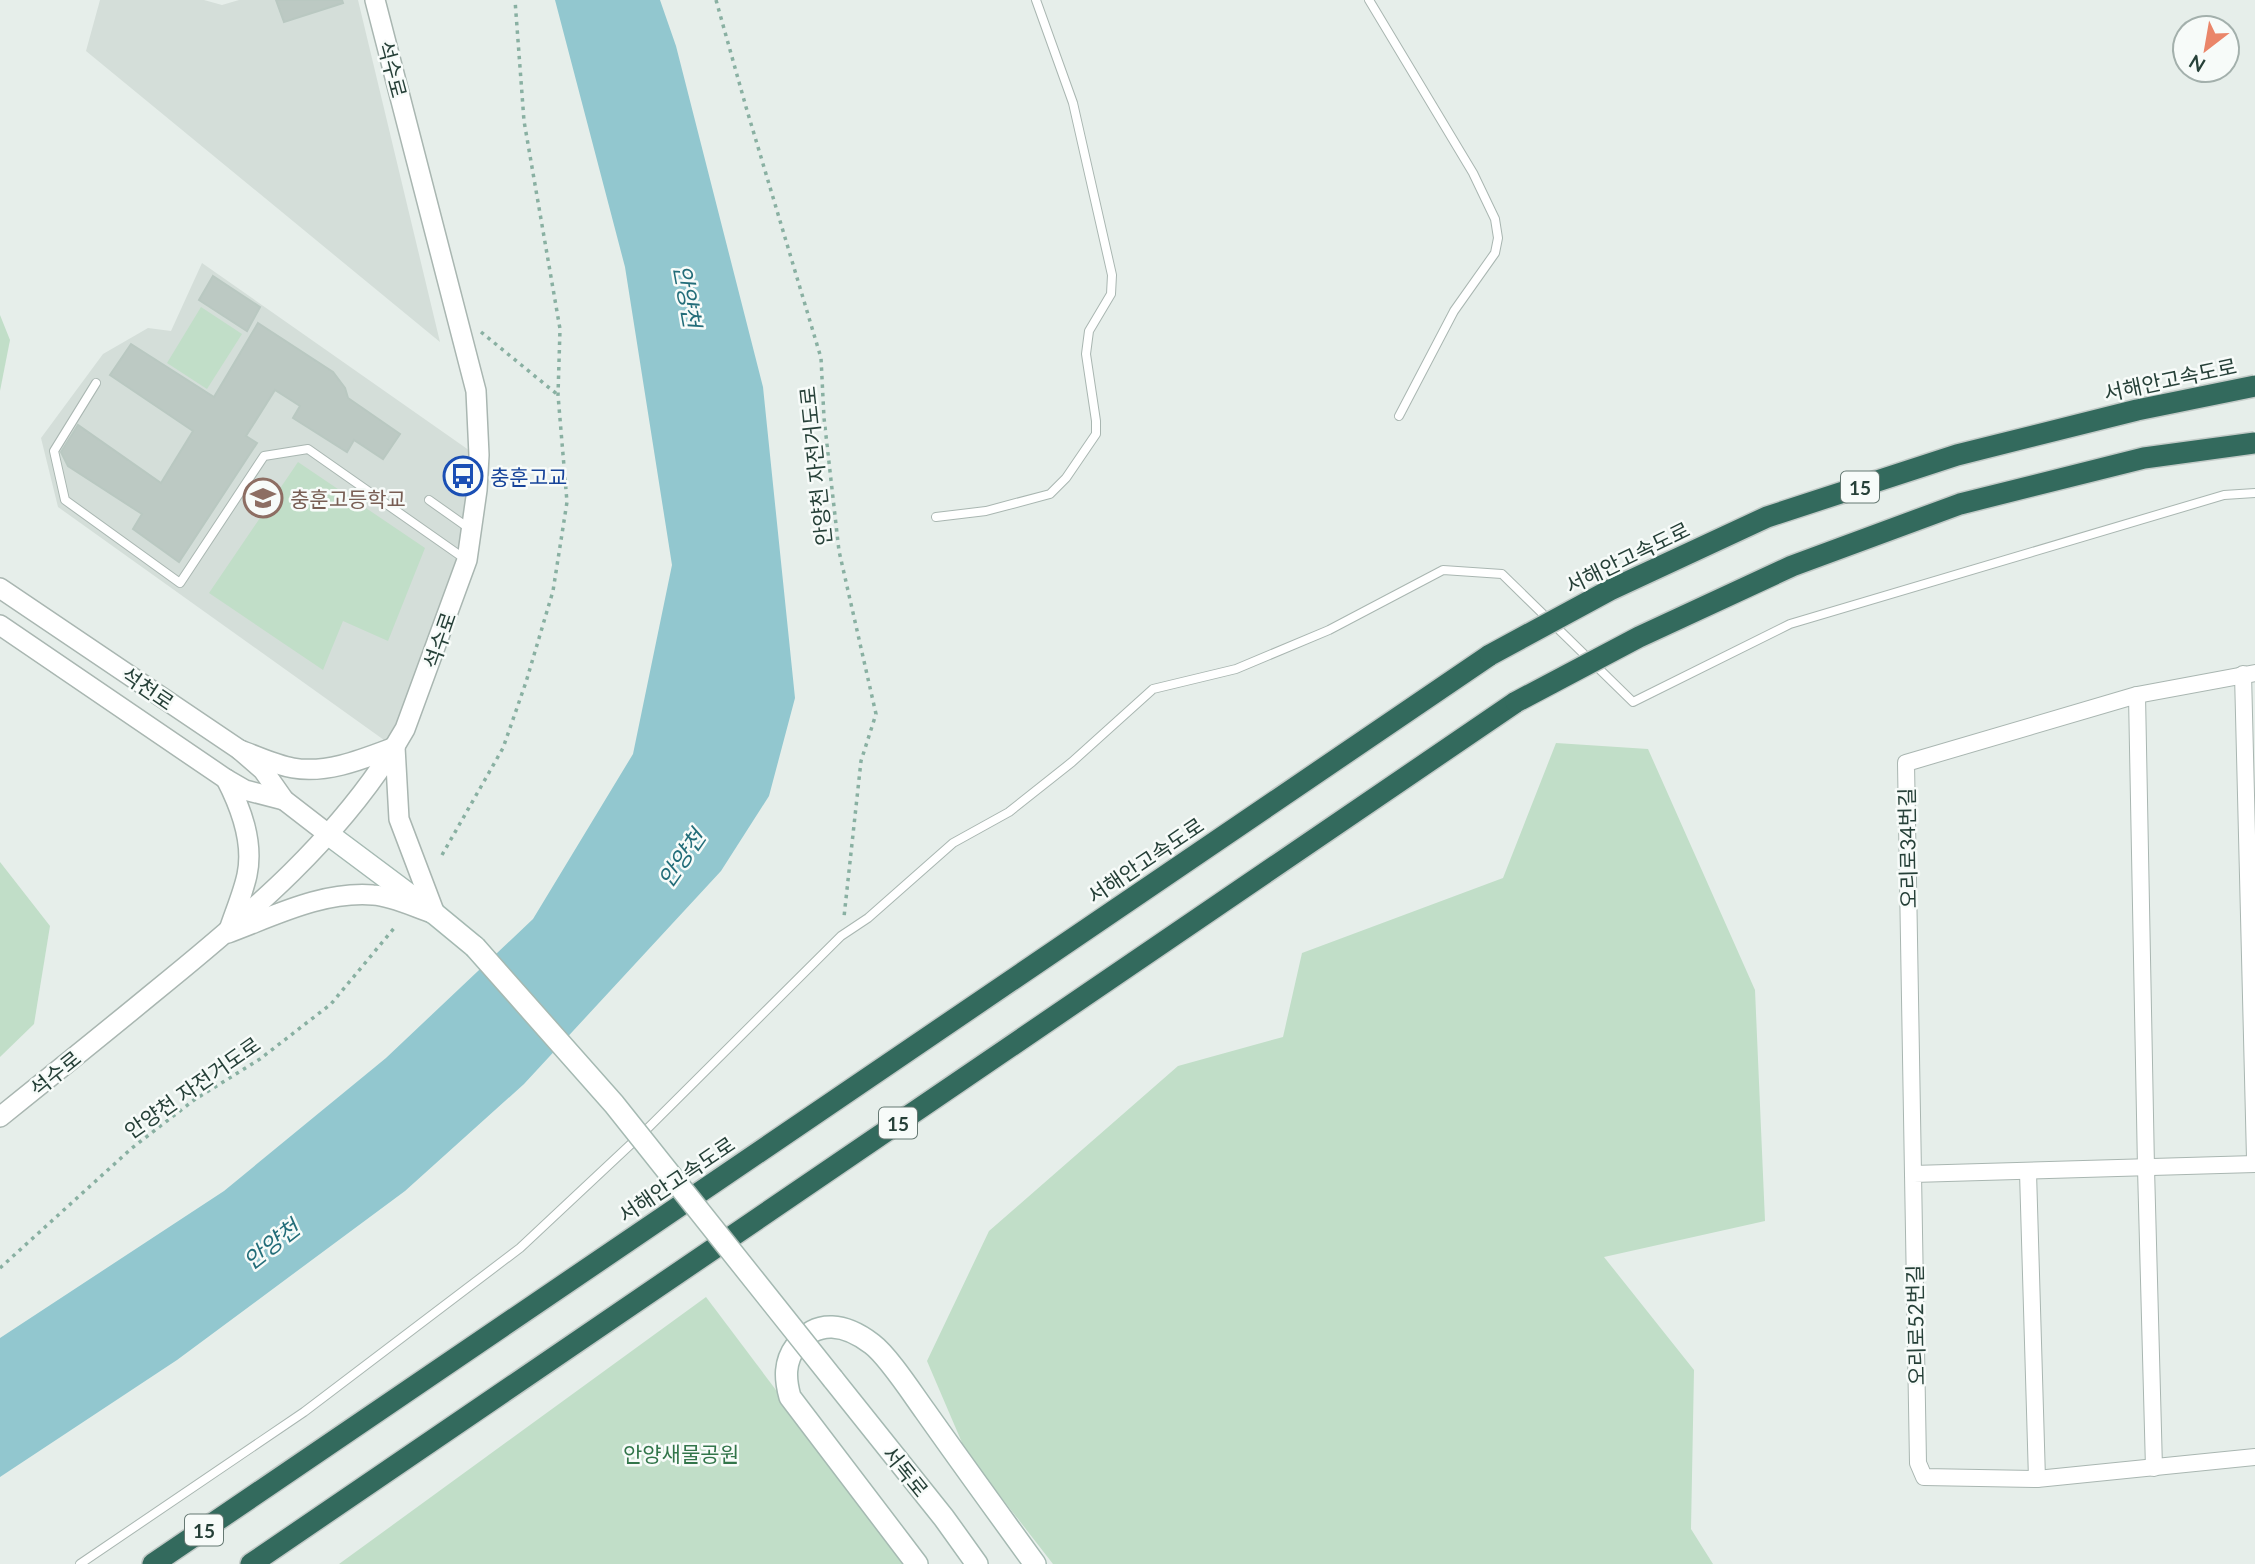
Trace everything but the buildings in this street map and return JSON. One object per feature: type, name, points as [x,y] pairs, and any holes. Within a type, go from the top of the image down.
[{"type":"highway","name":"서해안고속도로","points":[[153,1564],[1490,655],[1610,590],[1767,517],[1957,455],[2137,410],[2255,386]]},
{"type":"highway","name":"15","points":[[251,1564],[1516,702],[1639,637],[1792,566],[1960,504],[2144,458],[2255,443]]},
{"type":"main road","name":"석천로","points":[[328,834],[475,947]]},
{"type":"main road","name":"서독로","points":[[475,947],[614,1104],[944,1518],[977,1564]]},
{"type":"main road","points":[[917,1564],[790,1397],[785,1380],[789,1359],[805,1337],[815,1330],[832,1326],[851,1331],[873,1345],[898,1375],[1035,1564]]},
{"type":"street","name":"석수로","points":[[0,1117],[228,933],[328,834],[395,747],[405,729],[467,560],[473,531],[479,455],[476,391],[375,0]]},
{"type":"street","name":"석천로","points":[[0,588],[240,750],[263,770],[284,800],[328,834]]},
{"type":"street","name":"석천로","points":[[0,625],[226,779],[245,790],[284,800]]},
{"type":"street","name":"오리로34번길","points":[[1913,1174],[1906,763],[2137,695],[2249,673],[2255,1158]]},
{"type":"street","points":[[2137,695],[2154,1468]]},
{"type":"street","points":[[240,750],[303,769],[354,762],[395,747],[399,819],[435,914]]},
{"type":"street","points":[[226,779],[237,799],[250,849],[247,875],[228,933]]},
{"type":"street","points":[[228,933],[305,904],[340,895],[376,895],[435,914]]},
{"type":"street","points":[[1913,1174],[2255,1164]]},
{"type":"street","points":[[2028,1172],[2037,1479]]},
{"type":"street","name":"오리로52번길","points":[[1913,1174],[1917,1463],[1924,1477],[2037,1479],[2255,1457]]},
{"type":"lane","points":[[936,517],[986,511],[1050,494],[1066,478],[1096,434],[1086,354],[1089,331],[1111,294],[1112,275],[1073,103],[1036,0]]},
{"type":"lane","points":[[1369,0],[1473,173],[1495,219],[1498,238],[1494,253],[1454,311],[1399,416]]},
{"type":"lane","points":[[96,383],[54,451],[65,500],[180,583],[264,456],[308,449],[467,560]]},
{"type":"lane","points":[[80,1564],[304,1412],[520,1248],[646,1130],[841,936],[869,918],[953,843],[1009,812],[1072,762],[1153,688],[1236,669],[1329,629],[1443,570],[1502,574],[1633,702],[1790,624],[2224,495],[2255,493]]},
{"type":"lane","points":[[429,500],[473,531]]},
{"type":"path","points":[[442,855],[503,748],[553,591],[567,502],[558,395],[560,329],[524,121],[515,0]]},
{"type":"path","name":"안양천 자전거도로","points":[[716,0],[821,358],[824,418],[839,551],[877,714],[861,761],[847,902],[841,936]]},
{"type":"path","points":[[456,311],[558,395]]},
{"type":"path","name":"안양천 자전거도로","points":[[0,1268],[132,1147],[194,1100],[260,1059],[331,1004],[395,927]]},
{"type":"shaded area","points":[[100,0],[204,0],[222,5],[239,0],[358,0],[440,342],[86,51]]},
{"type":"shaded area","name":"충훈고등학교","points":[[202,263],[473,453],[461,559],[391,745],[58,507],[41,438],[103,354],[148,328],[171,331]]},
{"type":"green space","points":[[201,307],[242,334],[207,389],[167,363]]},
{"type":"green space","points":[[0,315],[10,340],[0,391]]},
{"type":"green space","points":[[298,462],[425,548],[388,641],[343,621],[323,670],[209,593]]},
{"type":"green space","points":[[1556,743],[1648,749],[1755,990],[1765,1221],[1604,1257],[1694,1370],[1691,1529],[1713,1564],[1053,1564],[966,1452],[927,1361],[989,1231],[1178,1066],[1283,1037],[1302,953],[1503,878]]},
{"type":"green space","points":[[0,862],[50,926],[34,1024],[0,1057]]},
{"type":"green space","name":"안양새물공원","points":[[706,1297],[907,1564],[339,1564]]},
{"type":"water","name":"안양천","points":[[555,0],[660,0],[676,46],[763,387],[795,698],[769,796],[721,871],[524,1084],[405,1191],[177,1360],[0,1477],[0,1338],[224,1191],[386,1058],[533,919],[633,754],[672,565],[625,267]]},
{"type":"place","name":"충훈고교","points":[[463,476]]},
{"type":"place","name":"충훈고등학교","points":[[263,498]]}]
